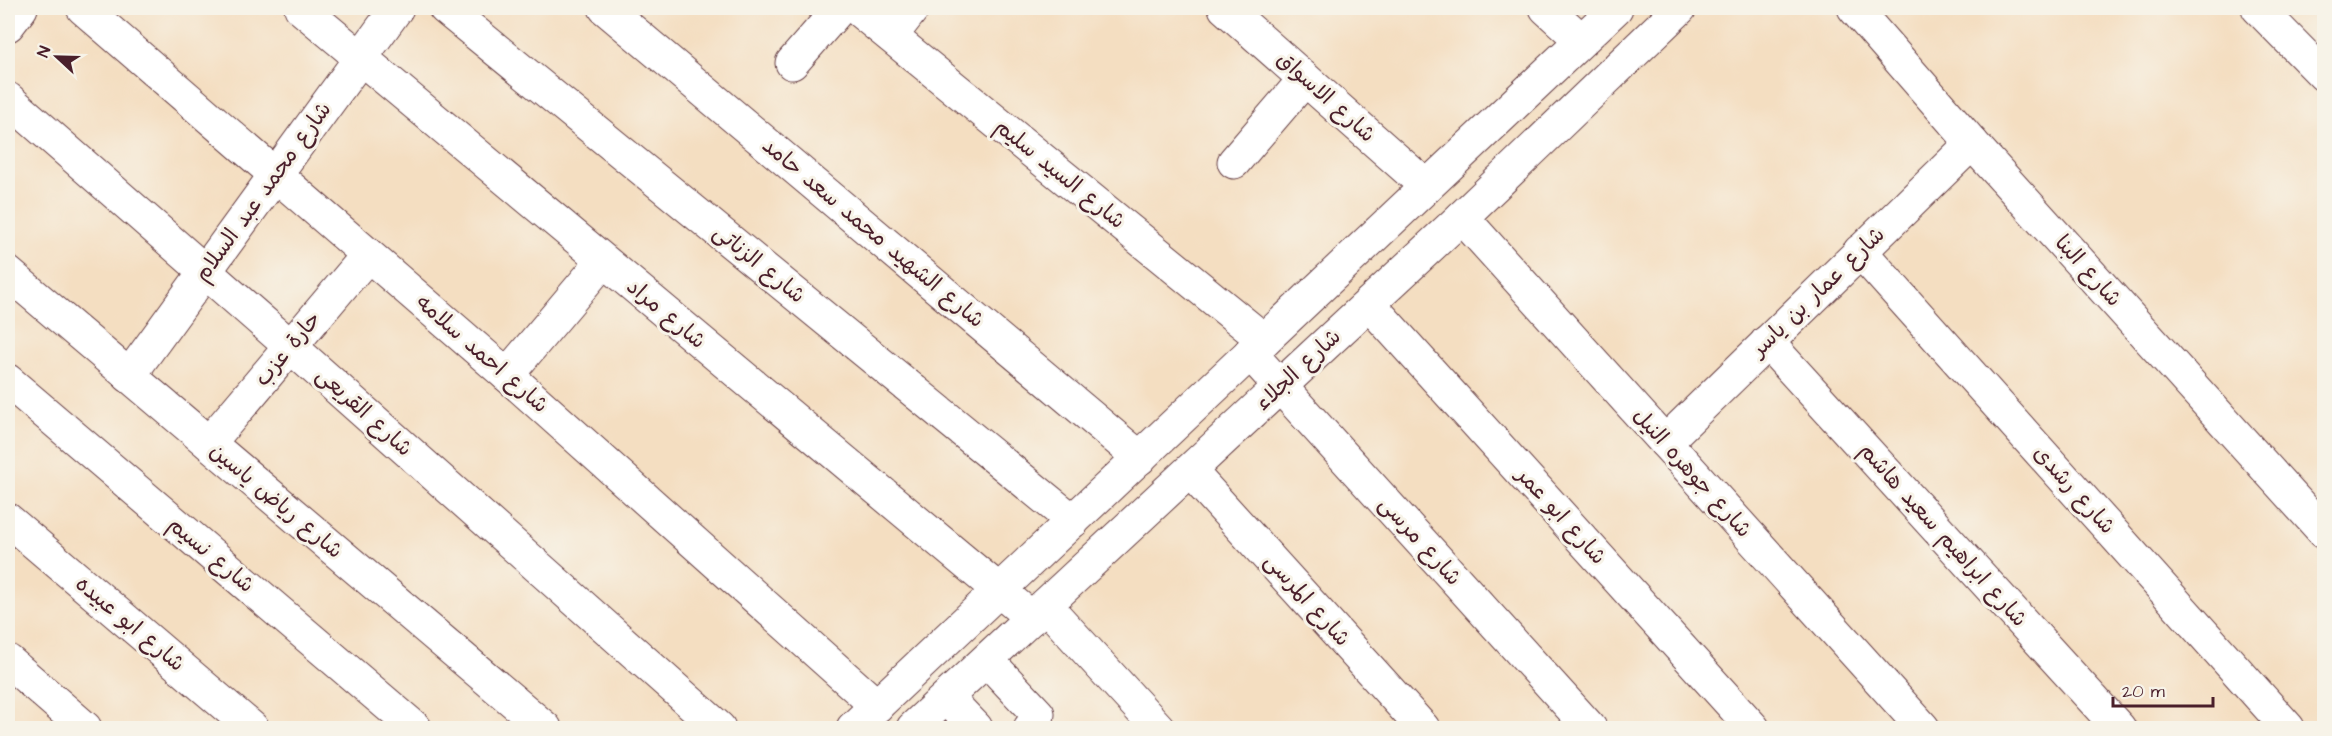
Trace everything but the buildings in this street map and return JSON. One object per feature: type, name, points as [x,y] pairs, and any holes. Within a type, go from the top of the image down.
[{"type":"street","points":[[8,25],[21,8]]},
{"type":"street","name":"شارع احمد سلامه","points":[[83,8],[507,375],[877,706]]},
{"type":"street","name":"شارع مراد","points":[[301,8],[999,591],[1039,612],[1158,729]]},
{"type":"street","name":"شارع محمد عبد السلام","points":[[129,376],[397,8]]},
{"type":"street","name":"شارع الزناتى","points":[[445,8],[1073,521]]},
{"type":"street","name":"شارع الشهيد محمد سعد حامد","points":[[605,8],[1140,458]]},
{"type":"street","points":[[792,63],[840,8]]},
{"type":"street","name":"شارع السيد سليم","points":[[856,8],[1257,347]]},
{"type":"street","points":[[891,36],[912,8]]},
{"type":"street","name":"شارع الاسواق","points":[[1225,8],[1426,186]]},
{"type":"street","points":[[1546,8],[1581,40]]},
{"type":"street","name":"شارع الجلاء","points":[[853,729],[1616,8]]},
{"type":"street","name":"شارع الجلاء","points":[[916,728],[1462,217],[1680,8]]},
{"type":"street","name":"شارع البنا","points":[[1854,8],[1972,143],[2325,532]]},
{"type":"street","points":[[2258,8],[2325,75]]},
{"type":"street","points":[[1234,162],[1305,79]]},
{"type":"street","name":"شارع القريعى","points":[[8,99],[290,346],[718,729]]},
{"type":"street","name":"شارع عمار بن ياسر","points":[[1665,442],[1972,143]]},
{"type":"street","name":"شارع جوهره النيل","points":[[1462,217],[1923,729]]},
{"type":"street","name":"شارع رشدى","points":[[1860,251],[2288,729]]},
{"type":"street","name":"حارة عزب","points":[[209,443],[368,255]]},
{"type":"street","points":[[507,375],[603,261]]},
{"type":"street","name":"شارع رياض ياسين","points":[[8,273],[545,729]]},
{"type":"street","name":"شارع ابو عمر","points":[[1369,304],[1753,729]]},
{"type":"street","name":"شارع ابراهيم سعيد هاشم","points":[[1767,342],[2119,729]]},
{"type":"street","name":"شارع مرسى","points":[[1257,347],[1280,387],[1590,729]]},
{"type":"street","name":"شارع نسيم","points":[[8,381],[415,729]]},
{"type":"street","name":"شارع المرسى","points":[[1190,471],[1423,729]]},
{"type":"street","name":"شارع ابو عبيده","points":[[8,520],[252,729]]},
{"type":"street","points":[[987,660],[1038,714],[1037,720],[1030,729]]},
{"type":"street","points":[[8,661],[85,729]]},
{"type":"street","points":[[946,698],[976,729]]}]
